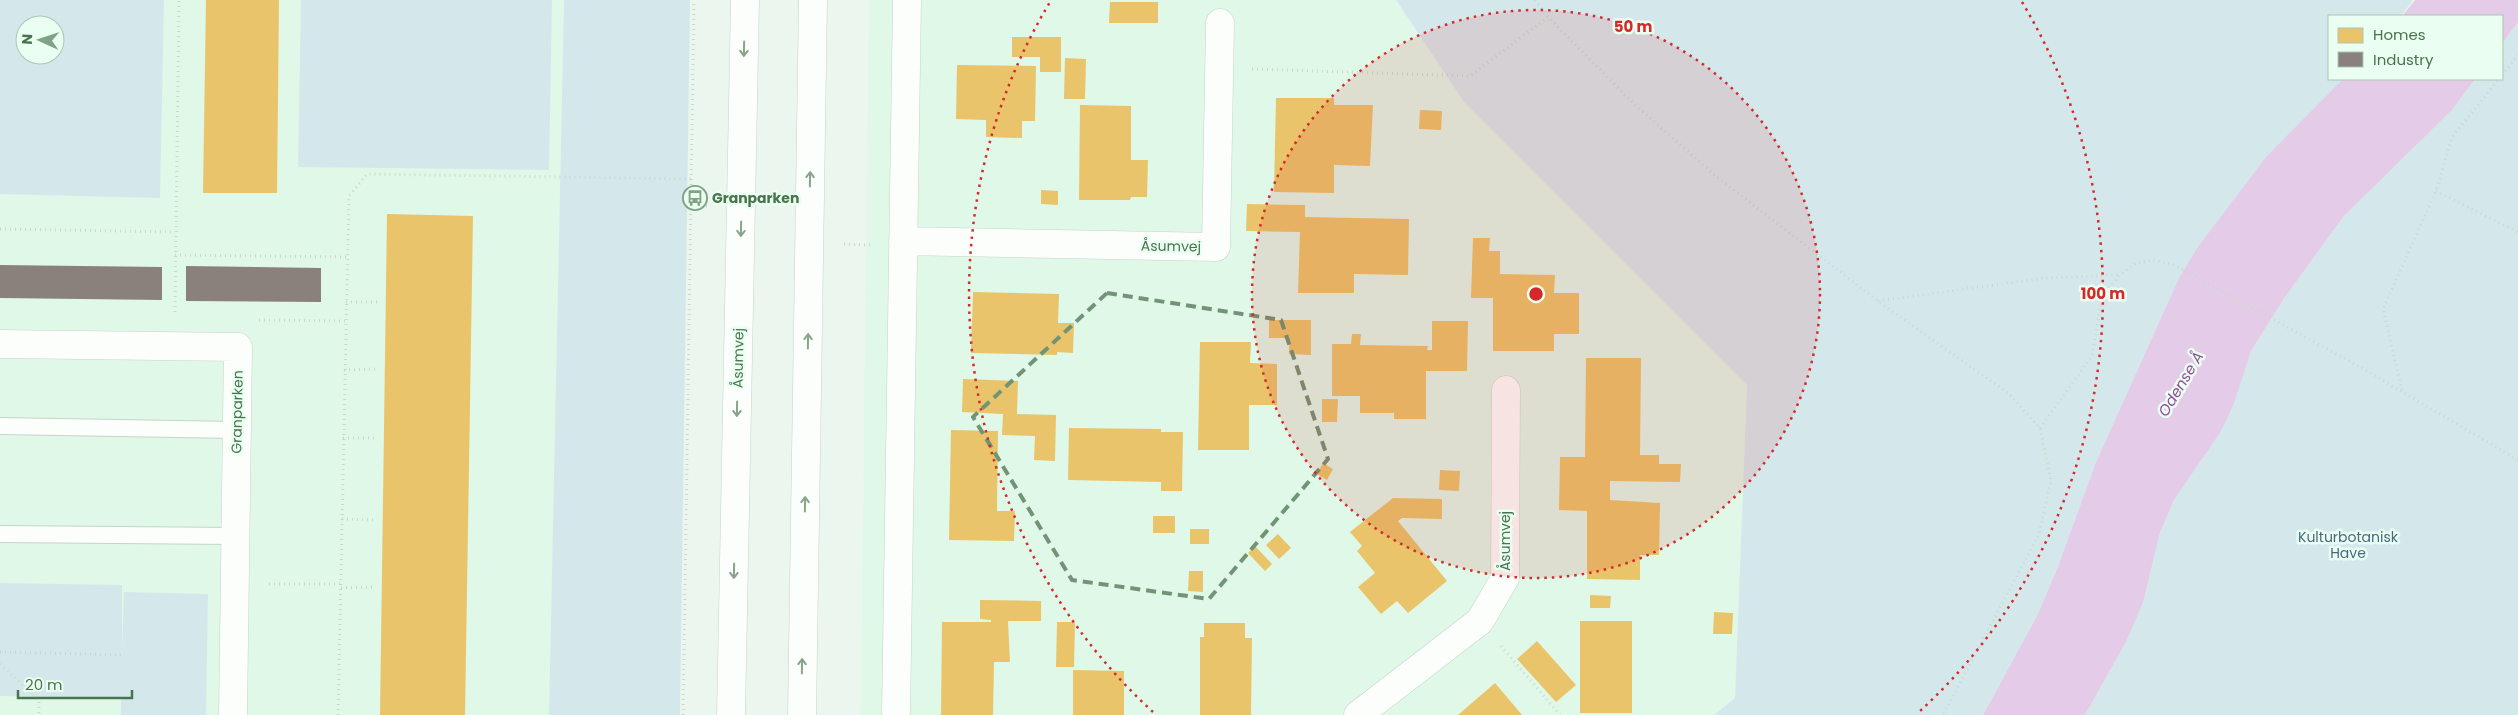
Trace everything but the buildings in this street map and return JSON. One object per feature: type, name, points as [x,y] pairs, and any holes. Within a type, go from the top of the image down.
[{"type":"street","name":"Åsumvej","points":[[731,715],[745,0]]},
{"type":"street","points":[[802,715],[813,0]]},
{"type":"street","points":[[896,715],[907,0]]},
{"type":"street","name":"Åsumvej","points":[[903,241],[1216,247],[1220,24]]},
{"type":"street","points":[[0,344],[238,347]]},
{"type":"street","name":"Granparken","points":[[233,715],[238,347]]},
{"type":"street","name":"Åsumvej","points":[[1358,715],[1480,621],[1505,578],[1506,390]]},
{"type":"lane","points":[[0,426],[236,430]]},
{"type":"lane","points":[[0,534],[235,536]]},
{"type":"path","points":[[175,303],[179,0]]},
{"type":"path","points":[[683,715],[694,0]]},
{"type":"path","points":[[1535,0],[1548,16],[1633,103],[1717,176],[1878,301],[2009,394],[2040,428],[2051,482],[2039,534],[1943,715]]},
{"type":"path","points":[[1219,68],[1470,76],[1548,16]]},
{"type":"path","points":[[2503,74],[2518,55]]},
{"type":"path","points":[[2402,391],[2383,309],[2436,191],[2452,137],[2498,80]]},
{"type":"path","points":[[338,715],[349,196],[367,174],[691,179]]},
{"type":"path","points":[[2436,191],[2518,232]]},
{"type":"path","points":[[0,230],[175,232]]},
{"type":"path","points":[[809,243],[887,245],[903,241]]},
{"type":"path","points":[[175,255],[347,257]]},
{"type":"path","points":[[2040,428],[2092,356],[2102,297],[2120,275],[2136,263],[2154,260],[2174,265],[2360,367],[2518,460]]},
{"type":"path","points":[[1878,301],[2044,278],[2120,275]]},
{"type":"path","points":[[346,302],[377,302]]},
{"type":"path","points":[[238,347],[257,320],[345,321]]},
{"type":"path","points":[[344,370],[378,369]]},
{"type":"path","points":[[343,438],[376,438]]},
{"type":"path","points":[[342,519],[374,520]]},
{"type":"path","points":[[267,584],[374,587]]},
{"type":"path","points":[[1480,621],[1560,715]]},
{"type":"path","points":[[0,652],[122,655]]},
{"type":"path","points":[[0,664],[39,700],[39,715]]},
{"type":"highlighted area","points":[[1107,293],[1281,320],[1328,459],[1209,599],[1072,580],[973,417]]},
{"type":"shaded area","points":[[0,0],[564,0],[549,715],[0,715]]},
{"type":"shaded area","points":[[869,0],[1396,0],[1464,102],[1747,385],[1735,698],[1714,715],[861,715]]},
{"type":"green space","points":[[0,0],[164,0],[160,198],[0,194]]},
{"type":"green space","points":[[301,0],[552,0],[549,170],[298,167]]},
{"type":"green space","points":[[564,0],[690,0],[680,715],[549,715]]},
{"type":"green space","points":[[1396,0],[2413,0],[2402,15],[2328,15],[2328,80],[2344,80],[2197,248],[2179,278],[2096,462],[2057,569],[2038,614],[1983,715],[1714,715],[1735,698],[1747,385],[1464,102]]},
{"type":"green space","name":"Kulturbotanisk Have","points":[[2518,22],[2518,715],[2085,715],[2126,642],[2143,603],[2160,533],[2174,500],[2220,433],[2251,351],[2285,297],[2344,216],[2452,110],[2474,80],[2503,80],[2503,43]]},
{"type":"green space","points":[[0,583],[122,585],[122,652],[124,592],[208,594],[206,715],[121,715],[121,699],[0,696]]},
{"type":"water","points":[[2415,0],[2518,0],[2518,22],[2503,43],[2503,15],[2403,15]]},
{"type":"water","name":"Odense Å","points":[[2342,80],[2474,80],[2452,110],[2344,216],[2285,297],[2251,351],[2233,406],[2220,433],[2174,500],[2160,533],[2143,603],[2126,642],[2085,715],[1983,715],[2038,614],[2057,569],[2096,462],[2179,278],[2197,248],[2266,157]]},
{"type":"place","name":"Granparken","points":[[695,198]]}]
